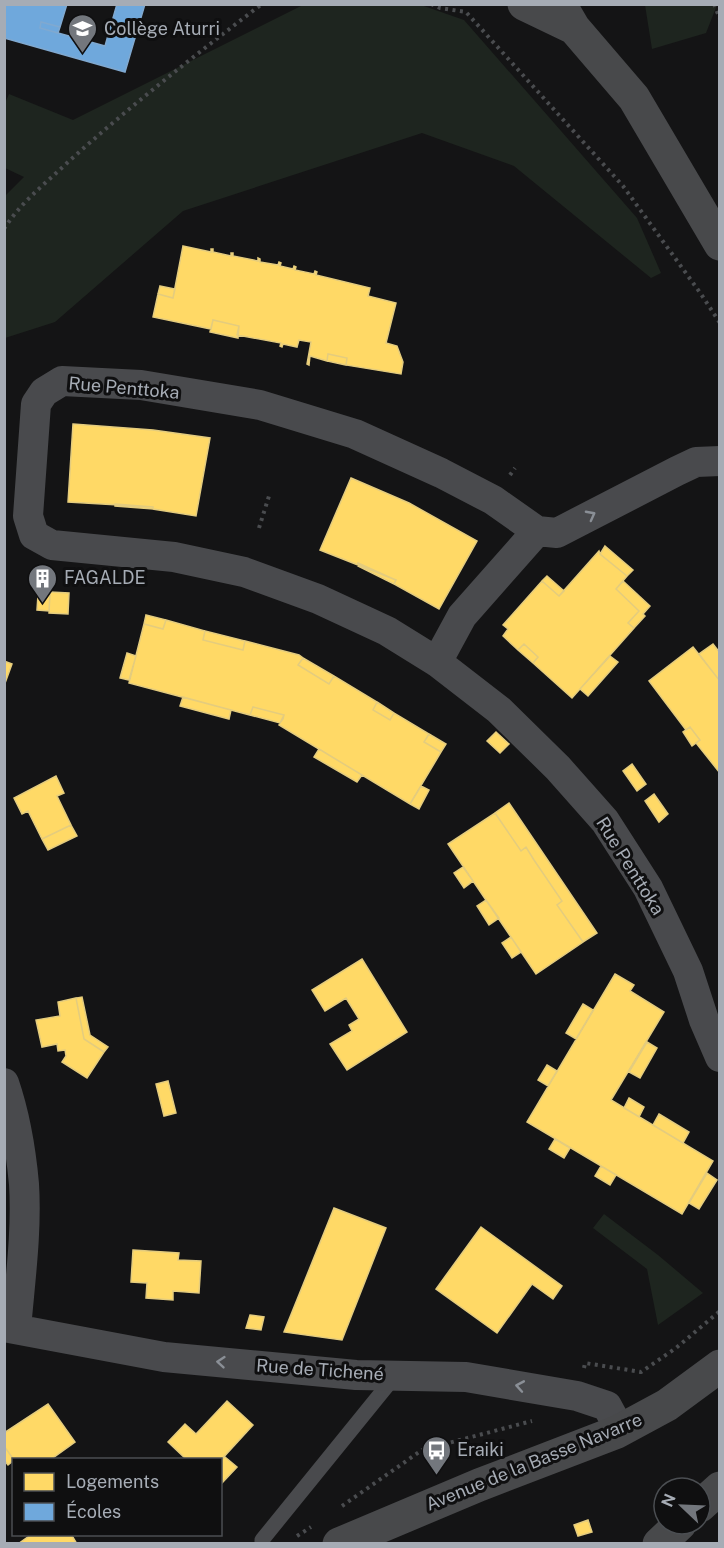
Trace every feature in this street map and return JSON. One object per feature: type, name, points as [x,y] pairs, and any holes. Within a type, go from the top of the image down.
[{"type":"street","points":[[524,4],[567,16],[634,98],[720,244]]},
{"type":"street","name":"Rue Penttoka","points":[[537,531],[493,500],[441,473],[355,434],[260,405],[141,385],[62,381],[44,392],[36,405],[28,516],[34,535],[52,544],[174,557],[244,572],[318,599],[387,631],[437,662],[499,710],[558,768],[605,821],[648,888],[688,971],[704,1020],[720,1057]]},
{"type":"street","points":[[437,662],[462,616],[537,531],[557,533],[696,462],[720,461]]},
{"type":"street","points":[[4,1083],[17,1133],[24,1185],[23,1244],[10,1328]]},
{"type":"street","name":"Rue de Tichené","points":[[10,1328],[164,1357],[356,1375],[466,1377],[577,1396],[607,1406],[614,1419],[617,1432]]},
{"type":"street","name":"Avenue de la Basse Navarre","points":[[328,1534],[478,1485],[617,1432],[667,1405],[720,1366]]},
{"type":"lane","points":[[262,1544],[262,1540],[395,1376]]},
{"type":"path","points":[[4,229],[16,210],[93,140],[208,45],[262,4]]},
{"type":"path","points":[[431,4],[440,8],[466,12],[623,186],[720,323]]},
{"type":"path","points":[[714,4],[720,19]]},
{"type":"path","points":[[259,528],[269,496]]},
{"type":"path","points":[[577,1396],[585,1363],[641,1372],[676,1348],[720,1311]]},
{"type":"path","points":[[335,1510],[423,1450],[541,1419]]},
{"type":"path","points":[[296,1537],[328,1534]]},
{"type":"shaded area","points":[[645,4],[717,5],[706,33],[652,49]]},
{"type":"shaded area","points":[[303,5],[421,5],[464,20],[637,218],[661,273],[651,278],[514,166],[422,133],[183,211],[55,322],[5,338],[5,196],[24,177],[5,168],[5,103],[9,94],[73,120]]},
{"type":"shaded area","points":[[604,1214],[703,1293],[658,1325],[647,1269],[593,1228]]},
{"type":"building: Logements","points":[[183,246],[211,252],[213,249],[213,252],[231,256],[233,253],[233,256],[258,261],[258,258],[260,262],[278,265],[279,262],[280,266],[293,269],[294,266],[295,270],[314,274],[315,271],[316,275],[370,288],[368,296],[396,303],[386,343],[397,346],[403,362],[401,374],[346,365],[347,358],[328,354],[327,361],[310,356],[309,365],[307,364],[311,342],[299,340],[297,347],[283,344],[282,347],[281,343],[237,335],[239,326],[213,320],[211,329],[153,317],[158,294],[173,298]]},
{"type":"building: Logements","points":[[160,286],[175,289],[173,298],[158,294]]},
{"type":"building: Logements","points":[[213,320],[239,326],[238,338],[210,332]]},
{"type":"building: Logements","points":[[328,354],[347,358],[346,365],[327,361]]},
{"type":"building: Logements","points":[[73,424],[153,430],[210,438],[196,516],[153,509],[153,507],[68,502]]},
{"type":"building: Logements","points":[[351,478],[409,503],[477,541],[439,609],[394,584],[396,580],[320,550]]},
{"type":"building: Logements","points":[[115,504],[153,507],[153,509],[115,506]]},
{"type":"building: Logements","points":[[605,546],[633,570],[627,576],[600,554]]},
{"type":"building: Logements","points":[[599,551],[627,576],[616,589],[639,611],[628,623],[634,628],[572,698],[533,663],[538,657],[524,644],[518,650],[503,636],[508,629],[503,625],[542,581],[559,596]]},
{"type":"building: Logements","points":[[358,563],[396,580],[394,584],[358,566]]},
{"type":"building: Logements","points":[[547,576],[564,591],[559,596],[542,581]]},
{"type":"building: Logements","points":[[623,581],[650,606],[643,614],[645,616],[634,628],[628,623],[639,611],[616,589]]},
{"type":"building: Logements","points":[[50,592],[69,593],[68,614],[49,613]]},
{"type":"building: Logements","name":"FAGALDE","points":[[38,595],[50,595],[49,611],[37,610]]},
{"type":"building: Logements","points":[[146,615],[166,620],[163,629],[144,624]]},
{"type":"building: Logements","points":[[166,620],[205,631],[203,640],[243,650],[245,641],[299,655],[303,658],[298,665],[329,684],[334,676],[377,702],[373,710],[390,720],[394,713],[429,734],[424,742],[441,752],[410,804],[279,725],[284,715],[253,707],[250,715],[129,683],[144,624],[163,629]]},
{"type":"building: Logements","points":[[205,631],[245,641],[243,650],[203,640]]},
{"type":"building: Logements","points":[[524,644],[538,657],[533,663],[518,650]]},
{"type":"building: Logements","points":[[713,644],[720,653],[719,680],[699,654]]},
{"type":"building: Logements","points":[[693,647],[720,681],[720,773],[696,743],[700,740],[690,727],[686,730],[649,681]]},
{"type":"building: Logements","points":[[127,653],[136,656],[129,680],[120,678]]},
{"type":"building: Logements","points":[[610,656],[618,662],[588,696],[580,689]]},
{"type":"building: Logements","points":[[303,658],[334,676],[329,684],[298,665]]},
{"type":"building: Logements","points":[[4,661],[12,664],[4,686]]},
{"type":"building: Logements","points":[[183,697],[231,710],[229,719],[180,706]]},
{"type":"building: Logements","points":[[377,702],[394,713],[390,720],[373,710]]},
{"type":"building: Logements","points":[[253,707],[284,715],[283,719],[280,723],[250,715]]},
{"type":"building: Logements","points":[[690,727],[700,740],[692,746],[683,732]]},
{"type":"building: Logements","points":[[496,732],[509,744],[500,753],[487,741]]},
{"type":"building: Logements","points":[[429,734],[446,744],[441,752],[424,742]]},
{"type":"building: Logements","points":[[319,749],[362,775],[357,782],[314,757]]},
{"type":"building: Logements","points":[[632,764],[646,784],[637,791],[623,771]]},
{"type":"building: Logements","points":[[56,776],[64,793],[57,796],[71,825],[42,839],[28,811],[22,814],[14,798]]},
{"type":"building: Logements","points":[[421,786],[429,790],[419,809],[410,804]]},
{"type":"building: Logements","points":[[654,794],[668,814],[659,822],[645,801]]},
{"type":"building: Logements","points":[[509,803],[597,933],[583,942],[557,905],[562,901],[526,847],[521,851],[495,813]]},
{"type":"building: Logements","points":[[495,813],[521,851],[526,847],[562,901],[557,905],[583,942],[536,974],[448,844]]},
{"type":"building: Logements","points":[[71,825],[77,836],[48,850],[42,839]]},
{"type":"building: Logements","points":[[463,867],[473,881],[464,888],[454,873]]},
{"type":"building: Logements","points":[[486,900],[499,918],[489,925],[477,906]]},
{"type":"building: Logements","points":[[511,937],[521,952],[512,958],[502,943]]},
{"type":"building: Logements","points":[[362,959],[407,1032],[347,1070],[330,1044],[352,1031],[349,1025],[359,1019],[346,998],[325,1011],[312,990]]},
{"type":"building: Logements","points":[[615,974],[634,985],[630,991],[664,1012],[611,1100],[713,1161],[682,1214],[527,1122]]},
{"type":"building: Logements","points":[[82,997],[90,1035],[108,1047],[104,1052],[84,1039],[76,998]]},
{"type":"building: Logements","points":[[76,998],[84,1039],[104,1052],[87,1078],[62,1062],[66,1056],[65,1050],[58,1051],[57,1044],[42,1047],[36,1020],[60,1016],[58,1002]]},
{"type":"building: Logements","points":[[583,1004],[593,1010],[576,1039],[566,1033]]},
{"type":"building: Logements","points":[[647,1042],[657,1048],[640,1078],[629,1072]]},
{"type":"building: Logements","points":[[547,1065],[557,1071],[548,1086],[538,1080]]},
{"type":"building: Logements","points":[[168,1081],[176,1113],[164,1116],[156,1084]]},
{"type":"building: Logements","points":[[629,1098],[644,1107],[639,1117],[624,1108]]},
{"type":"building: Logements","points":[[659,1114],[689,1132],[683,1143],[653,1125]]},
{"type":"building: Logements","points":[[555,1139],[570,1148],[564,1158],[549,1149]]},
{"type":"building: Logements","points":[[601,1166],[616,1175],[610,1185],[595,1176]]},
{"type":"building: Logements","points":[[707,1173],[717,1180],[699,1209],[689,1203]]},
{"type":"building: Logements","points":[[334,1208],[386,1228],[342,1340],[284,1332]]},
{"type":"building: Logements","points":[[481,1227],[562,1286],[553,1299],[532,1284],[497,1333],[436,1289]]},
{"type":"building: Logements","points":[[133,1250],[179,1253],[178,1260],[201,1261],[199,1293],[173,1291],[173,1300],[146,1298],[147,1283],[131,1282]]},
{"type":"building: Logements","points":[[250,1315],[264,1317],[261,1330],[246,1328]]},
{"type":"building: Logements","points":[[227,1401],[253,1425],[222,1459],[185,1458],[168,1442],[185,1424],[196,1434]]},
{"type":"building: Logements","points":[[48,1404],[75,1442],[53,1458],[13,1458],[4,1446],[4,1433]]},
{"type":"building: Logements","points":[[4,1446],[13,1458],[8,1465],[4,1460]]},
{"type":"building: Logements","points":[[225,1457],[237,1467],[222,1483],[222,1459]]},
{"type":"building: Logements","points":[[588,1520],[592,1532],[578,1536],[574,1525]]},
{"type":"building: Logements","points":[[29,1536],[72,1536],[77,1544],[18,1544]]},
{"type":"building: Écoles","points":[[4,4],[67,4],[60,27],[41,22],[40,28],[105,46],[117,4],[145,4],[125,72],[4,38]]},
{"type":"building: Écoles","points":[[41,22],[60,27],[58,33],[40,28]]},
{"type":"place","name":"Collège Aturri","points":[[83,54]]},
{"type":"place","name":"FAGALDE","points":[[43,604]]},
{"type":"place","name":"Eraiki","points":[[436,1476]]}]
